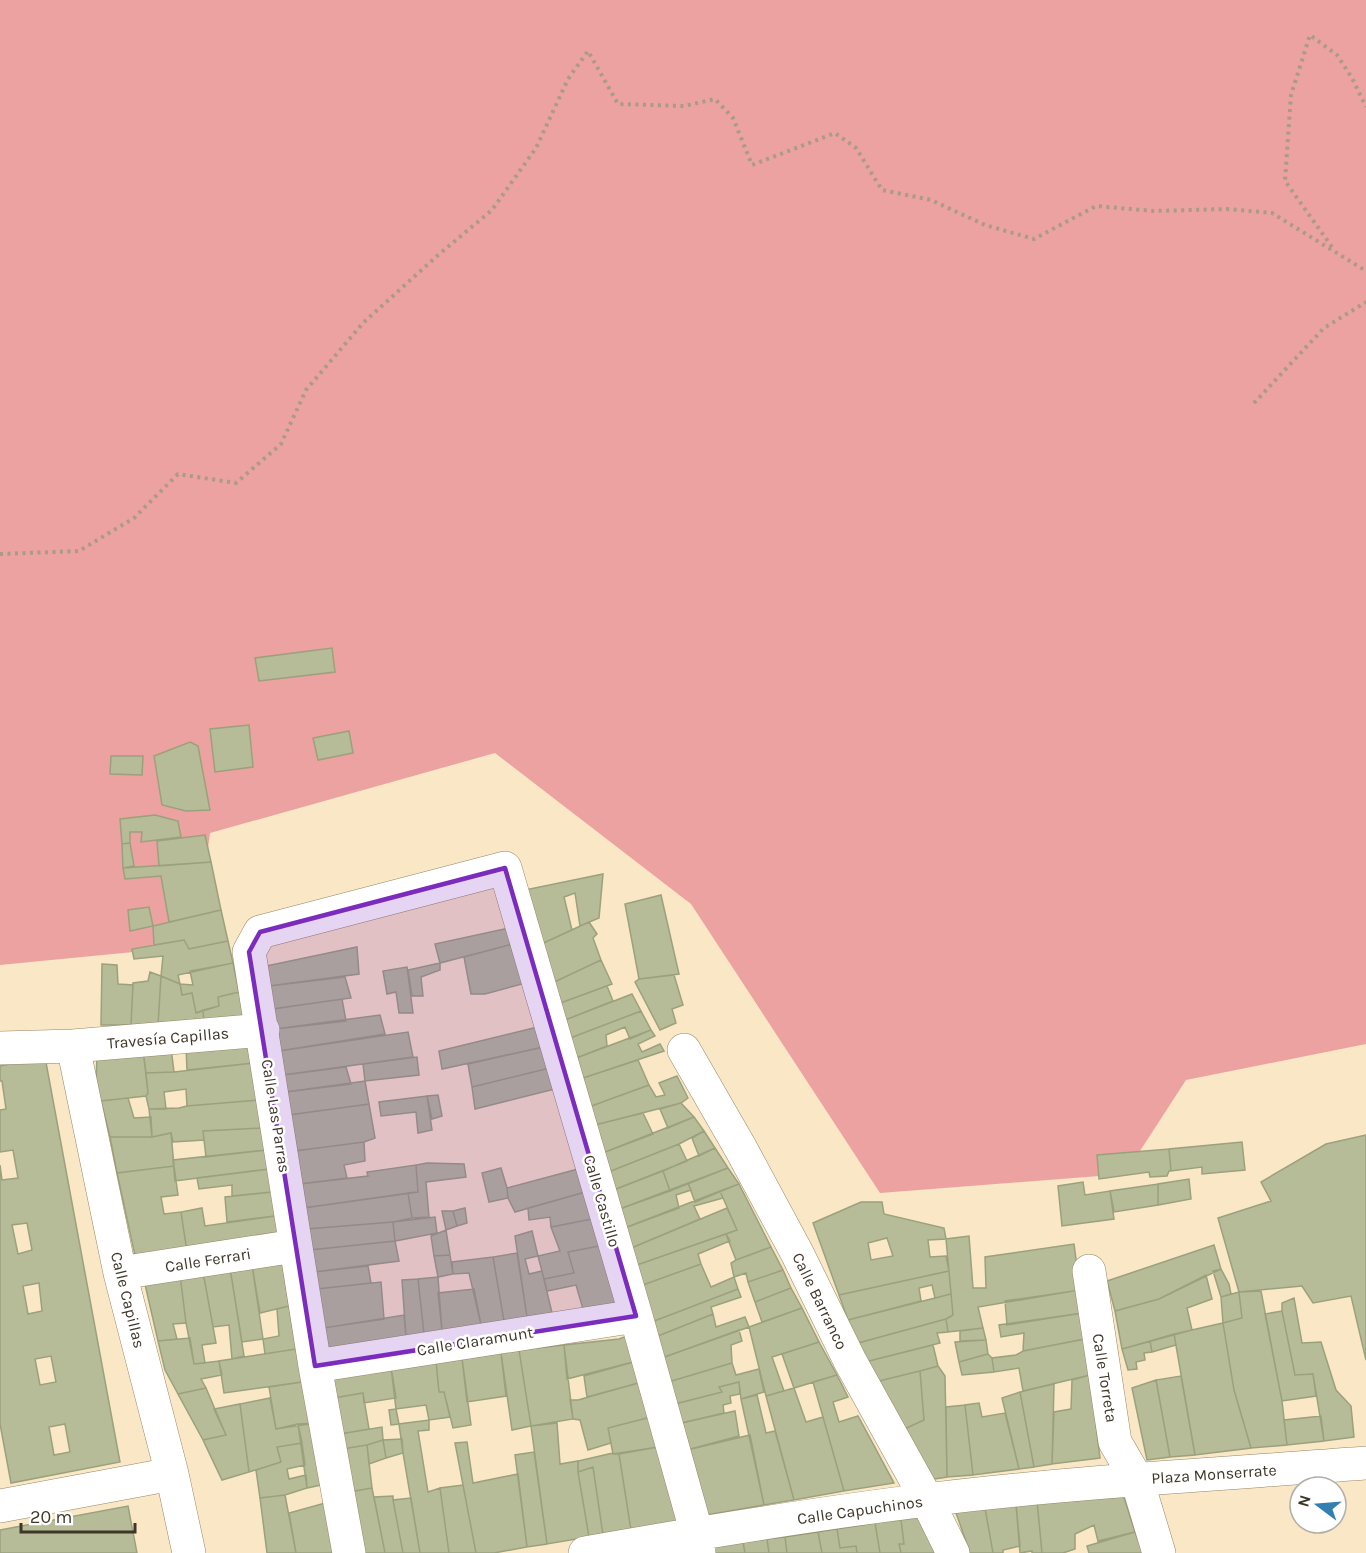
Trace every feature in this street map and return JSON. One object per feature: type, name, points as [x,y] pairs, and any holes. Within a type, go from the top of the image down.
[{"type":"street","name":"Calle Las Parras","points":[[349,1553],[315,1366],[249,952],[260,932],[505,868]]},
{"type":"street","name":"Calle Castillo","points":[[505,868],[636,1316],[698,1543]]},
{"type":"street","name":"Travesía Capillas","points":[[0,1048],[73,1046],[262,1030]]},
{"type":"street","name":"Calle Capillas","points":[[73,1046],[120,1273],[172,1474],[189,1553]]},
{"type":"street","name":"Calle Barranco","points":[[684,1050],[797,1253],[850,1361],[927,1500],[953,1553]]},
{"type":"street","name":"Calle Ferrari","points":[[120,1273],[296,1246]]},
{"type":"street","name":"Calle Torreta","points":[[1089,1271],[1115,1442],[1137,1480]]},
{"type":"street","name":"Calle Claramunt","points":[[315,1366],[636,1316]]},
{"type":"street","name":"Plaza Monserrate","points":[[1159,1553],[1137,1480],[1366,1463]]},
{"type":"street","points":[[0,1506],[172,1474]]},
{"type":"street","name":"Calle Capuchinos","points":[[585,1553],[698,1543],[927,1500],[1137,1480]]},
{"type":"path","points":[[1334,250],[1285,181],[1291,95],[1310,35],[1337,55],[1352,78],[1366,107]]},
{"type":"path","points":[[0,554],[79,551],[134,518],[178,474],[236,483],[281,444],[306,390],[363,322],[492,210],[536,148],[568,79],[588,51],[618,104],[684,106],[715,99],[734,118],[752,165],[835,134],[856,148],[882,190],[931,200],[985,225],[1034,239],[1096,206],[1154,211],[1227,209],[1272,213],[1366,271]]},
{"type":"path","points":[[1254,403],[1324,328],[1366,302]]},
{"type":"highlighted area","points":[[505,868],[636,1316],[315,1366],[249,952],[260,932]]},
{"type":"shaded area","points":[[0,0],[1366,0],[1366,1044],[1186,1080],[1125,1174],[880,1193],[691,904],[495,753],[210,833],[195,946],[0,965]]},
{"type":"building","points":[[332,648],[335,672],[259,681],[255,658]]},
{"type":"building","points":[[249,725],[253,767],[215,772],[210,729]]},
{"type":"building","points":[[349,731],[353,753],[318,760],[313,738]]},
{"type":"building","points":[[190,742],[198,746],[210,810],[186,811],[162,805],[154,756]]},
{"type":"building","points":[[111,756],[143,756],[142,775],[110,774]]},
{"type":"building","points":[[155,815],[178,821],[181,837],[141,842],[142,832],[130,832],[130,843],[122,844],[120,819]]},
{"type":"building","points":[[205,835],[211,862],[159,866],[157,841]]},
{"type":"building","points":[[130,843],[134,866],[123,868],[122,844]]},
{"type":"building","points":[[211,862],[221,910],[169,922],[161,876],[125,879],[123,868]]},
{"type":"building","points":[[603,874],[599,918],[580,926],[575,893],[564,897],[572,930],[537,946],[520,891]]},
{"type":"building","points":[[661,895],[679,974],[639,979],[625,904]]},
{"type":"building","points":[[149,907],[153,926],[130,931],[128,910]]},
{"type":"building","points":[[221,910],[228,941],[189,949],[184,940],[154,945],[153,926]]},
{"type":"building","points":[[589,922],[597,934],[593,938],[601,960],[548,985],[537,946]]},
{"type":"building","points":[[513,927],[517,943],[440,963],[435,944]]},
{"type":"building","points":[[184,940],[189,949],[228,941],[233,963],[178,975],[180,984],[161,976],[163,956],[134,959],[132,949]]},
{"type":"building","points":[[517,943],[529,982],[485,994],[471,994],[464,957]]},
{"type":"building","points":[[357,947],[359,974],[269,986],[266,966]]},
{"type":"building","points":[[601,960],[612,984],[555,1005],[548,985]]},
{"type":"building","points":[[233,963],[239,992],[218,997],[219,1006],[196,1013],[192,993],[182,995],[180,984],[193,985],[190,971]]},
{"type":"building","points":[[440,963],[440,970],[421,977],[423,996],[412,996],[408,970]]},
{"type":"building","points":[[102,964],[117,965],[118,984],[133,985],[131,1025],[101,1025]]},
{"type":"building","points":[[407,967],[413,1013],[399,1013],[396,992],[387,994],[383,971]]},
{"type":"building","points":[[150,972],[161,976],[158,1025],[131,1025],[133,983],[148,981]]},
{"type":"building","points":[[674,975],[683,1005],[672,1009],[676,1023],[660,1030],[635,982],[639,979]]},
{"type":"building","points":[[161,976],[180,984],[182,995],[192,993],[196,1013],[203,1010],[204,1024],[158,1025]]},
{"type":"building","points":[[345,977],[351,998],[273,1009],[269,986]]},
{"type":"building","points":[[607,986],[613,1001],[560,1022],[555,1005]]},
{"type":"building","points":[[239,992],[246,1024],[204,1024],[203,1010],[219,1006],[218,997]]},
{"type":"building","points":[[632,994],[641,1011],[565,1040],[560,1022]]},
{"type":"building","points":[[342,999],[346,1021],[276,1029],[273,1009]]},
{"type":"building","points":[[641,1011],[651,1030],[630,1039],[625,1027],[606,1035],[607,1046],[571,1060],[565,1040]]},
{"type":"building","points":[[380,1015],[385,1034],[279,1051],[276,1029]]},
{"type":"building","points":[[542,1026],[548,1046],[442,1069],[439,1051]]},
{"type":"building","points":[[651,1030],[655,1036],[638,1044],[642,1052],[660,1044],[664,1051],[577,1080],[571,1060]]},
{"type":"building","points":[[408,1032],[413,1057],[283,1075],[279,1051]]},
{"type":"building","points":[[250,1040],[254,1063],[187,1070],[186,1047]]},
{"type":"building","points":[[548,1046],[554,1067],[472,1087],[468,1064]]},
{"type":"building","points":[[171,1048],[174,1072],[146,1073],[143,1050]]},
{"type":"building","points":[[143,1050],[148,1093],[146,1096],[101,1101],[96,1086],[97,1054]]},
{"type":"building","points":[[45,1057],[120,1462],[11,1483],[0,1424],[0,1165],[2,1180],[18,1178],[13,1150],[0,1152],[0,1110],[6,1109],[2,1081],[0,1081],[0,1066]],"holes":[[[27,1223],[32,1250],[18,1254],[12,1225]],[[39,1283],[42,1311],[28,1314],[23,1286]],[[51,1356],[56,1382],[40,1385],[35,1359]],[[65,1424],[70,1452],[54,1455],[49,1427]]]},
{"type":"building","points":[[417,1057],[419,1075],[365,1081],[363,1064]]},
{"type":"building","points":[[638,1060],[649,1085],[586,1108],[577,1080]]},
{"type":"building","points":[[254,1063],[259,1100],[187,1106],[186,1089],[164,1092],[166,1109],[149,1109],[146,1096],[148,1093],[146,1073]]},
{"type":"building","points":[[346,1067],[351,1084],[286,1092],[283,1075]]},
{"type":"building","points":[[554,1067],[559,1088],[475,1109],[472,1087]]},
{"type":"building","points":[[677,1076],[688,1098],[681,1103],[591,1126],[586,1108],[649,1085],[656,1097],[665,1095],[659,1083]]},
{"type":"building","points":[[365,1081],[369,1104],[289,1115],[286,1092]]},
{"type":"building","points":[[438,1095],[442,1116],[432,1119],[427,1096]]},
{"type":"building","points":[[427,1096],[432,1130],[418,1133],[416,1112],[381,1116],[379,1102]]},
{"type":"building","points":[[128,1098],[134,1118],[151,1117],[152,1137],[110,1137],[101,1101]]},
{"type":"building","points":[[259,1100],[263,1128],[203,1131],[204,1140],[173,1142],[171,1133],[152,1137],[149,1109]]},
{"type":"building","points":[[681,1103],[694,1117],[668,1128],[660,1109]]},
{"type":"building","points":[[369,1104],[375,1138],[364,1142],[295,1151],[289,1115]]},
{"type":"building","points":[[643,1113],[653,1134],[600,1154],[591,1126]]},
{"type":"building","points":[[694,1117],[704,1131],[679,1144],[606,1173],[600,1154]]},
{"type":"building","points":[[263,1128],[266,1150],[206,1157],[203,1131]]},
{"type":"building","points":[[704,1131],[715,1148],[699,1156],[692,1138]]},
{"type":"building","points":[[171,1133],[174,1166],[117,1173],[110,1137],[152,1137]]},
{"type":"building","points":[[1366,1135],[1366,1360],[1351,1296],[1313,1303],[1302,1286],[1239,1292],[1218,1218],[1271,1201],[1261,1182],[1326,1144]]},
{"type":"building","points":[[364,1142],[365,1161],[344,1165],[347,1178],[300,1184],[295,1151]]},
{"type":"building","points":[[1242,1142],[1245,1170],[1202,1174],[1202,1167],[1171,1171],[1169,1149]]},
{"type":"building","points":[[679,1144],[687,1161],[611,1191],[606,1173]]},
{"type":"building","points":[[715,1148],[728,1168],[670,1191],[663,1171]]},
{"type":"building","points":[[1169,1149],[1171,1171],[1167,1176],[1150,1177],[1149,1172],[1099,1179],[1097,1155]]},
{"type":"building","points":[[266,1150],[269,1169],[175,1181],[173,1160]]},
{"type":"building","points":[[464,1164],[466,1177],[426,1182],[429,1217],[412,1218],[408,1193],[418,1192],[416,1165]]},
{"type":"building","points":[[416,1165],[418,1192],[304,1208],[300,1184],[368,1176],[367,1172]]},
{"type":"building","points":[[174,1166],[178,1195],[161,1197],[164,1214],[181,1212],[187,1252],[136,1260],[117,1173]]},
{"type":"building","points":[[501,1168],[508,1198],[489,1202],[482,1173]]},
{"type":"building","points":[[582,1168],[589,1191],[515,1212],[508,1198],[507,1188]]},
{"type":"building","points":[[728,1168],[739,1184],[695,1202],[688,1183]]},
{"type":"building","points":[[269,1169],[272,1192],[232,1196],[232,1185],[199,1189],[197,1178]]},
{"type":"building","points":[[663,1171],[670,1191],[617,1210],[611,1191]]},
{"type":"building","points":[[1189,1179],[1191,1199],[1158,1205],[1158,1184]]},
{"type":"building","points":[[1083,1182],[1085,1195],[1110,1191],[1114,1219],[1062,1226],[1058,1186]]},
{"type":"building","points":[[688,1183],[691,1190],[676,1195],[679,1208],[622,1229],[617,1210]]},
{"type":"building","points":[[739,1184],[771,1247],[736,1260],[726,1234],[737,1230],[720,1191]]},
{"type":"building","points":[[1158,1184],[1158,1205],[1114,1212],[1110,1191]]},
{"type":"building","points":[[589,1191],[597,1218],[551,1227],[550,1217],[529,1220],[528,1208]]},
{"type":"building","points":[[720,1191],[723,1198],[694,1206],[700,1219],[629,1249],[622,1229]]},
{"type":"building","points":[[272,1192],[275,1216],[227,1222],[225,1197]]},
{"type":"building","points":[[408,1193],[412,1218],[393,1222],[307,1229],[304,1208]]},
{"type":"building","points":[[861,1202],[882,1202],[884,1214],[944,1228],[946,1239],[928,1240],[930,1257],[946,1256],[949,1271],[839,1295],[813,1223]],"holes":[[[887,1238],[893,1256],[871,1260],[868,1243]]]},
{"type":"building","points":[[202,1208],[205,1226],[275,1216],[279,1236],[187,1252],[181,1212]]},
{"type":"building","points":[[465,1208],[467,1223],[457,1226],[453,1211]]},
{"type":"building","points":[[727,1208],[737,1230],[634,1266],[629,1249]]},
{"type":"building","points":[[442,1211],[453,1211],[457,1226],[446,1230]]},
{"type":"building","points":[[435,1217],[437,1233],[395,1241],[393,1222]]},
{"type":"building","points":[[597,1218],[604,1245],[568,1252],[574,1273],[544,1279],[538,1256],[560,1251],[551,1227]]},
{"type":"building","points":[[393,1222],[395,1241],[310,1250],[307,1229]]},
{"type":"building","points":[[446,1230],[450,1255],[434,1256],[431,1236]]},
{"type":"building","points":[[532,1231],[538,1256],[525,1259],[529,1274],[542,1271],[552,1313],[527,1317],[515,1236]]},
{"type":"building","points":[[726,1234],[730,1241],[698,1254],[701,1264],[640,1286],[634,1266]]},
{"type":"building","points":[[969,1236],[973,1288],[986,1288],[985,1257],[1074,1244],[1080,1290],[978,1307],[983,1328],[948,1332],[946,1319],[953,1315],[946,1239]]},
{"type":"building","points":[[395,1241],[399,1261],[314,1272],[310,1250]]},
{"type":"building","points":[[604,1245],[621,1304],[583,1309],[576,1285],[547,1291],[544,1279],[574,1273],[568,1252]]},
{"type":"building","points":[[1214,1245],[1221,1269],[1159,1299],[1115,1311],[1107,1281]]},
{"type":"building","points":[[771,1247],[783,1270],[748,1282],[746,1273],[734,1277],[731,1263]]},
{"type":"building","points":[[517,1253],[527,1317],[504,1321],[493,1257]]},
{"type":"building","points":[[450,1255],[453,1274],[438,1277],[434,1256]]},
{"type":"building","points":[[493,1257],[504,1321],[481,1325],[469,1273],[453,1274],[452,1262]]},
{"type":"building","points":[[282,1261],[289,1306],[260,1313],[252,1265]]},
{"type":"building","points":[[701,1264],[711,1287],[734,1277],[738,1289],[649,1323],[640,1286]]},
{"type":"building","points":[[252,1265],[263,1339],[242,1342],[230,1268]]},
{"type":"building","points":[[368,1266],[371,1283],[317,1289],[314,1272]]},
{"type":"building","points":[[230,1268],[244,1356],[232,1359],[229,1325],[213,1327],[203,1272]]},
{"type":"building","points":[[1221,1269],[1229,1284],[1231,1294],[1221,1297],[1213,1271]]},
{"type":"building","points":[[783,1270],[791,1288],[755,1302],[748,1282]]},
{"type":"building","points":[[949,1271],[951,1294],[935,1298],[932,1285],[919,1288],[921,1301],[848,1320],[839,1295]]},
{"type":"building","points":[[203,1272],[216,1343],[202,1345],[205,1363],[194,1364],[180,1275]]},
{"type":"building","points":[[180,1275],[186,1323],[173,1324],[177,1339],[158,1341],[144,1280]]},
{"type":"building","points":[[1206,1275],[1212,1299],[1187,1308],[1192,1330],[1122,1349],[1115,1311],[1159,1299]]},
{"type":"building","points":[[438,1277],[442,1331],[424,1334],[418,1279]]},
{"type":"building","points":[[418,1279],[424,1334],[406,1337],[402,1280]]},
{"type":"building","points":[[381,1282],[384,1319],[323,1328],[317,1289]]},
{"type":"building","points":[[791,1288],[802,1308],[762,1322],[755,1302]]},
{"type":"building","points":[[474,1289],[481,1325],[442,1331],[438,1293]]},
{"type":"building","points":[[738,1289],[741,1297],[711,1307],[713,1314],[653,1338],[649,1323]]},
{"type":"building","points":[[1080,1290],[1082,1313],[1007,1325],[1005,1301]]},
{"type":"building","points":[[1261,1291],[1282,1401],[1287,1445],[1251,1448],[1234,1390],[1223,1323],[1242,1318],[1239,1292]]},
{"type":"building","points":[[1239,1292],[1242,1318],[1223,1323],[1221,1297]]},
{"type":"building","points":[[951,1294],[953,1315],[946,1319],[858,1343],[848,1320]]},
{"type":"building","points":[[1294,1298],[1302,1343],[1321,1342],[1336,1390],[1351,1406],[1354,1437],[1324,1441],[1313,1374],[1295,1375],[1282,1311],[1282,1303]]},
{"type":"building","points":[[289,1306],[296,1349],[265,1354],[263,1339],[279,1336],[277,1309]]},
{"type":"building","points":[[802,1308],[819,1342],[772,1357],[784,1391],[766,1396],[749,1327]]},
{"type":"building","points":[[1282,1311],[1295,1375],[1313,1374],[1316,1396],[1282,1401],[1265,1314]]},
{"type":"building","points":[[1082,1313],[1085,1339],[1023,1351],[1024,1333],[1001,1337],[999,1325]]},
{"type":"building","points":[[713,1314],[716,1327],[745,1317],[749,1327],[659,1359],[653,1338]]},
{"type":"building","points":[[404,1315],[406,1337],[326,1350],[323,1328]]},
{"type":"building","points":[[946,1319],[948,1332],[937,1333],[940,1343],[865,1362],[858,1343]]},
{"type":"building","points":[[1223,1323],[1234,1390],[1251,1448],[1195,1455],[1174,1334]]},
{"type":"building","points":[[983,1328],[986,1340],[960,1341],[960,1331]]},
{"type":"building","points":[[739,1330],[742,1341],[731,1345],[732,1363],[665,1383],[659,1359]]},
{"type":"building","points":[[1174,1334],[1176,1345],[1152,1352],[1150,1341]]},
{"type":"building","points":[[630,1335],[637,1361],[567,1379],[564,1345],[619,1339]]},
{"type":"building","points":[[190,1338],[194,1364],[219,1361],[222,1375],[201,1379],[206,1388],[178,1394],[165,1370],[158,1341]]},
{"type":"building","points":[[1085,1339],[1090,1375],[1023,1391],[1019,1368],[994,1372],[992,1358],[1016,1355],[1023,1351]]},
{"type":"building","points":[[986,1340],[988,1354],[959,1362],[955,1342]]},
{"type":"building","points":[[1150,1341],[1152,1352],[1144,1353],[1145,1360],[1136,1362],[1137,1369],[1128,1370],[1122,1349]]},
{"type":"building","points":[[819,1342],[837,1375],[794,1388],[782,1354]]},
{"type":"building","points":[[564,1345],[573,1419],[531,1426],[519,1350]]},
{"type":"building","points":[[933,1345],[938,1366],[920,1371],[875,1382],[865,1362]]},
{"type":"building","points":[[296,1349],[302,1382],[224,1393],[219,1361]]},
{"type":"building","points":[[519,1350],[531,1426],[512,1430],[501,1353]]},
{"type":"building","points":[[501,1353],[506,1396],[467,1402],[462,1358]]},
{"type":"building","points":[[988,1354],[992,1358],[994,1372],[962,1375],[959,1362]]},
{"type":"building","points":[[462,1358],[471,1425],[453,1428],[444,1392],[439,1392],[436,1361]]},
{"type":"building","points":[[436,1361],[439,1392],[444,1392],[450,1417],[429,1420],[426,1405],[396,1409],[391,1367]]},
{"type":"building","points":[[637,1361],[642,1382],[587,1397],[584,1376]]},
{"type":"building","points":[[732,1363],[736,1375],[759,1369],[764,1392],[741,1399],[739,1382],[719,1387],[722,1392],[671,1405],[665,1383]]},
{"type":"building","points":[[938,1366],[945,1376],[947,1477],[922,1481],[900,1431],[924,1420],[920,1371]]},
{"type":"building","points":[[391,1367],[396,1398],[364,1403],[363,1393],[334,1398],[330,1375]]},
{"type":"building","points":[[920,1371],[924,1420],[900,1431],[875,1382]]},
{"type":"building","points":[[837,1375],[848,1397],[833,1402],[839,1422],[858,1416],[894,1483],[844,1491],[813,1382]]},
{"type":"building","points":[[1090,1375],[1100,1458],[1052,1464],[1054,1412],[1071,1409],[1072,1380]]},
{"type":"building","points":[[1181,1376],[1195,1455],[1170,1457],[1156,1380]]},
{"type":"building","points":[[1156,1380],[1170,1457],[1147,1460],[1132,1388]]},
{"type":"building","points":[[302,1382],[317,1423],[276,1429],[269,1387]]},
{"type":"building","points":[[642,1382],[651,1417],[608,1428],[611,1443],[588,1450],[580,1420],[573,1419],[570,1400],[578,1400]]},
{"type":"building","points":[[739,1382],[740,1394],[730,1396],[731,1403],[723,1405],[724,1413],[677,1424],[671,1405],[722,1392],[719,1387]]},
{"type":"building","points":[[1054,1384],[1052,1464],[1034,1467],[1020,1392]]},
{"type":"building","points":[[206,1388],[226,1435],[203,1440],[178,1394]]},
{"type":"building","points":[[794,1388],[806,1422],[823,1417],[844,1491],[794,1500],[766,1396]]},
{"type":"building","points":[[1020,1392],[1034,1467],[1019,1469],[1002,1398]]},
{"type":"building","points":[[363,1393],[369,1429],[340,1434],[334,1398]]},
{"type":"building","points":[[757,1395],[766,1433],[775,1431],[794,1500],[764,1505],[741,1399]]},
{"type":"building","points":[[270,1398],[276,1429],[298,1424],[302,1443],[277,1447],[281,1462],[249,1472],[240,1404]]},
{"type":"building","points":[[979,1403],[982,1417],[1005,1413],[1019,1469],[973,1475],[965,1405]]},
{"type":"building","points":[[240,1404],[249,1472],[222,1480],[203,1440],[226,1435],[214,1409]]},
{"type":"building","points":[[965,1405],[973,1475],[947,1477],[946,1407]]},
{"type":"building","points":[[396,1409],[399,1424],[391,1425],[389,1410]]},
{"type":"building","points":[[735,1411],[739,1436],[683,1451],[677,1424]]},
{"type":"building","points":[[1321,1416],[1324,1441],[1287,1445],[1284,1420]]},
{"type":"building","points":[[651,1417],[658,1447],[613,1454],[608,1428]]},
{"type":"building","points":[[429,1420],[429,1430],[418,1431],[428,1492],[440,1488],[449,1553],[420,1553],[403,1453],[399,1424]]},
{"type":"building","points":[[317,1423],[326,1484],[307,1488],[298,1424]]},
{"type":"building","points":[[557,1423],[560,1464],[578,1461],[589,1537],[547,1544],[531,1426]]},
{"type":"building","points":[[382,1427],[383,1440],[342,1449],[340,1434]]},
{"type":"building","points":[[750,1435],[764,1505],[701,1516],[683,1451]]},
{"type":"building","points":[[402,1439],[403,1453],[386,1458],[383,1440]]},
{"type":"building","points":[[383,1440],[386,1458],[369,1464],[367,1445]]},
{"type":"building","points":[[467,1442],[473,1483],[518,1474],[527,1547],[494,1553],[476,1553],[455,1443]]},
{"type":"building","points":[[302,1443],[305,1465],[287,1469],[289,1479],[306,1475],[307,1488],[285,1495],[260,1498],[256,1470],[281,1462],[277,1447]]},
{"type":"building","points":[[367,1445],[372,1488],[349,1492],[342,1449]]},
{"type":"building","points":[[658,1447],[685,1522],[631,1530],[619,1454]]},
{"type":"building","points":[[534,1452],[547,1544],[527,1547],[515,1455]]},
{"type":"building","points":[[613,1453],[619,1454],[631,1530],[603,1535],[593,1467],[578,1472],[578,1461]]},
{"type":"building","points":[[593,1467],[603,1535],[589,1537],[578,1472]]},
{"type":"building","points":[[463,1485],[476,1553],[449,1553],[440,1488]]},
{"type":"building","points":[[372,1488],[385,1553],[359,1553],[349,1492]]},
{"type":"building","points":[[1122,1491],[1135,1532],[1098,1541],[1094,1525],[1075,1534],[1075,1549],[1063,1553],[1042,1553],[1037,1501]]},
{"type":"building","points":[[285,1495],[296,1553],[267,1553],[260,1498]]},
{"type":"building","points":[[393,1496],[403,1553],[385,1553],[374,1497]]},
{"type":"building","points":[[411,1498],[420,1553],[403,1553],[393,1500]]},
{"type":"building","points":[[1037,1501],[1042,1553],[1032,1553],[1032,1551],[1020,1553],[1016,1504]]},
{"type":"building","points":[[329,1502],[338,1553],[296,1553],[289,1513]]},
{"type":"building","points":[[1016,1504],[1020,1546],[1003,1550],[1003,1553],[993,1553],[985,1508]]},
{"type":"building","points":[[128,1506],[137,1553],[0,1553],[0,1530]]},
{"type":"building","points":[[985,1508],[993,1553],[970,1553],[955,1510]]},
{"type":"building","points":[[923,1517],[940,1553],[901,1553],[899,1544],[904,1544],[901,1520]]},
{"type":"building","points":[[901,1520],[904,1544],[899,1544],[901,1553],[880,1553],[875,1523]]},
{"type":"building","points":[[875,1523],[880,1553],[857,1553],[856,1546],[840,1548],[837,1529]]},
{"type":"building","points":[[837,1529],[840,1548],[856,1546],[857,1553],[822,1553],[818,1532]]},
{"type":"building","points":[[818,1532],[822,1553],[787,1553],[785,1537]]},
{"type":"building","points":[[1135,1532],[1143,1553],[1089,1553],[1087,1546]]},
{"type":"building","points":[[785,1537],[787,1553],[769,1553],[767,1539]]},
{"type":"building","points":[[767,1539],[769,1553],[745,1553],[743,1542]]},
{"type":"building","points":[[743,1542],[745,1553],[704,1553],[703,1549]]}]
